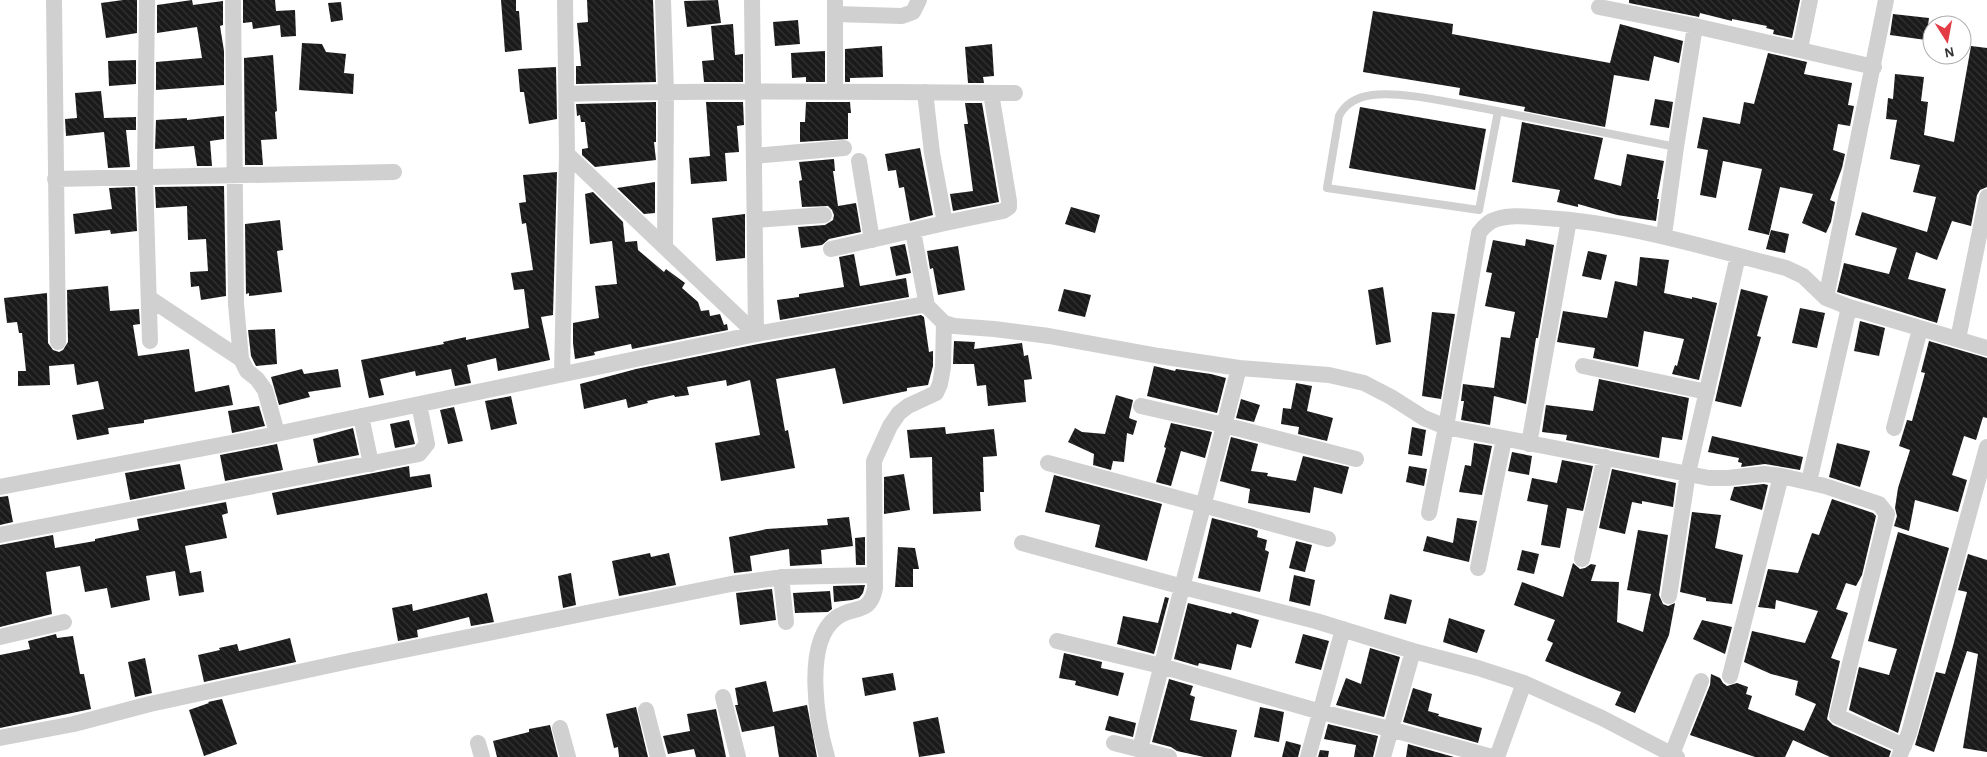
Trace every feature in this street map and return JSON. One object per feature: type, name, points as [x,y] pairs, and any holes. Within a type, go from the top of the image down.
[{"type":"street","points":[[54,0],[58,342]]},
{"type":"street","points":[[147,0],[145,176],[150,340]]},
{"type":"street","points":[[233,0],[236,304],[241,359],[247,371],[257,379],[264,390],[277,433]]},
{"type":"street","points":[[562,374],[567,154],[565,0]]},
{"type":"street","points":[[663,0],[666,91],[665,247]]},
{"type":"street","points":[[752,0],[756,334]]},
{"type":"street","points":[[835,91],[835,7],[902,16],[913,12],[919,0]]},
{"type":"street","points":[[1800,50],[1810,0]]},
{"type":"street","points":[[1826,298],[1886,0]]},
{"type":"street","points":[[1599,7],[1695,26],[1874,67]]},
{"type":"street","points":[[1664,236],[1695,26]]},
{"type":"street","points":[[567,94],[666,91],[1015,94]]},
{"type":"street","points":[[925,92],[932,153],[945,223]]},
{"type":"street","points":[[831,249],[1003,211],[1009,207],[991,93]]},
{"type":"street","points":[[754,156],[844,148]]},
{"type":"street","points":[[567,154],[756,334]]},
{"type":"street","points":[[859,161],[872,240]]},
{"type":"street","points":[[55,179],[394,172]]},
{"type":"street","points":[[1958,339],[1987,197]]},
{"type":"street","points":[[755,220],[824,215]]},
{"type":"street","points":[[1429,513],[1446,427],[1479,233],[1485,225],[1496,219],[1518,217],[1569,220],[1664,236],[1786,268],[1802,276],[1826,298],[1849,307],[1987,348]]},
{"type":"street","points":[[1528,444],[1569,220]]},
{"type":"street","points":[[913,231],[927,306],[944,323],[954,326],[1049,336],[1117,350],[1239,368],[1329,375],[1364,382],[1424,418],[1446,427],[1528,444],[1719,478],[1764,474],[1780,476],[1809,482],[1879,504],[1887,514],[1837,716],[1902,751],[1938,630],[1987,447]]},
{"type":"street","points":[[1669,596],[1688,473],[1738,256]]},
{"type":"street","points":[[149,298],[241,359]]},
{"type":"street","points":[[0,487],[361,416],[756,334],[912,306],[927,306]]},
{"type":"street","points":[[1809,482],[1849,307]]},
{"type":"street","points":[[828,757],[818,715],[816,681],[818,653],[823,635],[829,624],[837,617],[858,610],[870,603],[875,588],[874,461],[890,426],[899,413],[908,406],[936,393],[940,384],[943,367],[944,323]]},
{"type":"street","points":[[1894,428],[1920,328]]},
{"type":"street","points":[[1584,366],[1707,392]]},
{"type":"street","points":[[1140,750],[1239,368]]},
{"type":"street","points":[[0,535],[419,454],[427,444],[419,404]]},
{"type":"street","points":[[1141,406],[1356,459]]},
{"type":"street","points":[[361,416],[371,464]]},
{"type":"street","points":[[1478,568],[1504,439]]},
{"type":"street","points":[[1582,559],[1605,457]]},
{"type":"street","points":[[1048,463],[1328,539]]},
{"type":"street","points":[[1730,676],[1780,476]]},
{"type":"street","points":[[1022,543],[1343,628],[1524,683],[1602,718],[1674,756],[1701,681]]},
{"type":"street","points":[[0,738],[74,724],[150,704],[344,662],[731,584],[781,577],[875,575]]},
{"type":"street","points":[[781,577],[786,622]]},
{"type":"street","points":[[0,637],[64,622]]},
{"type":"street","points":[[1308,757],[1343,628]]},
{"type":"street","points":[[1057,641],[1161,666],[1321,712],[1492,757]]},
{"type":"street","points":[[1382,757],[1413,650]]},
{"type":"street","points":[[1497,757],[1524,683]]},
{"type":"street","points":[[722,696],[738,757]]},
{"type":"street","points":[[646,710],[658,757]]},
{"type":"street","points":[[560,728],[568,757]]},
{"type":"street","points":[[1114,743],[1169,757]]},
{"type":"lane","points":[[1498,112],[1479,210],[1327,188],[1339,116],[1344,106],[1358,98],[1374,94],[1451,102],[1676,147]]},
{"type":"building","points":[[137,0],[137,33],[106,38],[101,3]]},
{"type":"building","points":[[192,0],[193,5],[223,1],[223,25],[220,26],[224,51],[224,85],[156,90],[156,62],[202,58],[197,27],[157,33],[157,5]]},
{"type":"building","points":[[243,0],[275,0],[276,11],[295,10],[296,36],[281,37],[280,25],[253,29],[252,22],[243,23]]},
{"type":"building","points":[[501,0],[516,0],[516,11],[519,11],[522,50],[505,52]]},
{"type":"building","points":[[587,0],[653,0],[656,82],[576,84],[576,66],[581,66],[577,23],[588,22]]},
{"type":"building","points":[[718,0],[721,23],[687,27],[684,1]]},
{"type":"building","points":[[1629,0],[1800,0],[1792,38],[1773,34],[1774,30],[1766,28],[1767,26],[1732,19],[1732,21],[1700,13],[1699,17],[1629,3]]},
{"type":"building","points":[[341,2],[343,20],[331,22],[328,3]]},
{"type":"building","points":[[1373,11],[1453,24],[1452,34],[1610,63],[1620,24],[1683,41],[1679,63],[1654,56],[1649,81],[1614,75],[1605,127],[1524,111],[1525,107],[1459,95],[1460,88],[1363,72]]},
{"type":"building","points":[[1893,14],[1922,17],[1922,39],[1890,35]]},
{"type":"building","points":[[798,20],[800,44],[775,46],[773,22]]},
{"type":"building","points":[[733,24],[735,55],[743,54],[743,82],[704,82],[702,61],[714,60],[711,26]]},
{"type":"building","points":[[302,43],[322,44],[326,52],[346,54],[344,73],[354,74],[353,94],[299,90]]},
{"type":"building","points":[[992,44],[994,76],[983,77],[984,83],[968,83],[965,47]]},
{"type":"building","points":[[882,46],[883,77],[850,78],[850,82],[845,82],[845,49]]},
{"type":"building","points":[[1972,46],[1987,48],[1987,187],[1980,190],[1977,195],[1971,226],[1952,221],[1937,260],[1916,252],[1908,279],[1946,289],[1937,323],[1837,292],[1844,263],[1889,274],[1897,248],[1855,235],[1862,212],[1927,232],[1936,197],[1913,192],[1920,165],[1890,159],[1897,120],[1886,119],[1888,98],[1893,99],[1895,74],[1924,77],[1921,101],[1928,102],[1924,135],[1954,142],[1968,65],[1972,65]]},
{"type":"building","points":[[825,51],[825,82],[806,82],[806,77],[792,78],[791,53]]},
{"type":"building","points":[[1768,53],[1807,62],[1804,74],[1852,83],[1848,105],[1854,106],[1850,126],[1838,124],[1833,150],[1845,154],[1830,200],[1835,202],[1831,222],[1826,233],[1802,223],[1813,194],[1780,187],[1769,235],[1748,230],[1762,169],[1723,161],[1716,198],[1700,195],[1708,150],[1697,148],[1703,117],[1740,124],[1744,102],[1754,104]]},
{"type":"building","points":[[273,55],[277,139],[261,140],[263,165],[245,165],[244,58]]},
{"type":"building","points":[[136,60],[136,84],[109,86],[108,61]]},
{"type":"building","points":[[556,67],[557,119],[529,124],[524,92],[520,92],[518,69]]},
{"type":"building","points":[[101,91],[104,118],[136,117],[136,130],[126,130],[130,167],[108,168],[104,132],[66,136],[65,119],[77,118],[75,93]]},
{"type":"building","points":[[1655,99],[1673,102],[1669,128],[1650,125]]},
{"type":"building","points":[[656,102],[656,142],[654,142],[656,160],[595,167],[582,155],[582,149],[588,148],[585,122],[581,122],[580,115],[577,116],[576,104]]},
{"type":"building","points":[[706,102],[743,102],[744,125],[737,126],[739,152],[725,153],[727,181],[691,184],[689,158],[710,156]]},
{"type":"building","points":[[806,102],[850,102],[851,113],[848,113],[848,139],[800,142],[800,122],[805,122]]},
{"type":"building","points":[[965,103],[982,103],[999,202],[953,211],[950,194],[973,191],[964,124],[968,124]]},
{"type":"building","points":[[1360,107],[1486,129],[1475,190],[1349,168]]},
{"type":"building","points":[[224,116],[224,139],[210,141],[212,166],[197,166],[194,146],[155,149],[156,120],[187,118],[187,120]]},
{"type":"building","points":[[1522,122],[1603,138],[1594,179],[1621,186],[1627,154],[1664,161],[1657,199],[1659,199],[1656,221],[1617,215],[1578,204],[1578,207],[1557,202],[1560,190],[1512,182]]},
{"type":"building","points":[[920,148],[933,215],[910,221],[904,187],[899,188],[896,170],[888,171],[885,154]]},
{"type":"building","points":[[834,159],[835,171],[833,171],[838,206],[856,203],[861,232],[829,239],[822,245],[801,248],[798,227],[825,225],[833,220],[834,215],[828,206],[802,207],[799,181],[802,180],[799,162]]},
{"type":"building","points":[[557,172],[553,315],[541,317],[550,360],[498,371],[496,358],[467,365],[471,383],[455,386],[451,369],[416,376],[415,371],[380,379],[384,395],[369,398],[361,360],[444,344],[443,342],[466,337],[466,340],[529,328],[524,289],[514,290],[511,273],[533,270],[526,223],[522,224],[519,203],[526,202],[523,175]]},
{"type":"building","points":[[655,182],[655,213],[644,214],[617,188]]},
{"type":"building","points":[[224,186],[226,296],[201,300],[199,286],[191,287],[190,272],[208,271],[206,239],[188,240],[187,206],[156,208],[155,187]]},
{"type":"building","points":[[135,187],[137,231],[111,234],[110,230],[75,234],[73,214],[112,209],[109,188]]},
{"type":"building","points":[[593,192],[623,222],[625,242],[637,241],[638,250],[664,272],[666,269],[685,283],[682,288],[698,302],[701,311],[709,310],[710,316],[720,314],[724,325],[727,324],[728,330],[632,349],[631,344],[594,352],[595,355],[575,359],[573,323],[599,318],[595,286],[617,284],[612,241],[590,244],[585,194]]},
{"type":"building","points":[[1071,207],[1100,215],[1095,233],[1065,224]]},
{"type":"building","points":[[745,214],[745,258],[716,261],[712,218]]},
{"type":"building","points":[[280,220],[283,250],[277,251],[282,292],[249,296],[249,293],[246,294],[245,224]]},
{"type":"building","points":[[1771,230],[1789,234],[1785,253],[1766,249]]},
{"type":"building","points":[[1526,239],[1554,245],[1538,338],[1536,338],[1526,404],[1494,396],[1490,425],[1461,420],[1464,401],[1461,401],[1463,384],[1494,388],[1501,337],[1510,338],[1515,312],[1485,306],[1492,273],[1486,272],[1493,240],[1525,246]]},
{"type":"building","points":[[905,244],[911,273],[896,276],[890,247]]},
{"type":"building","points":[[958,246],[965,290],[938,295],[933,268],[930,269],[927,251]]},
{"type":"building","points":[[1588,251],[1607,255],[1601,280],[1582,276]]},
{"type":"building","points":[[854,254],[860,286],[906,278],[909,297],[780,320],[777,300],[799,297],[799,294],[844,287],[839,257]]},
{"type":"building","points":[[1640,257],[1669,260],[1664,293],[1717,303],[1699,380],[1672,374],[1675,365],[1677,366],[1684,339],[1644,331],[1638,367],[1593,358],[1595,348],[1557,342],[1563,311],[1607,318],[1615,281],[1637,286]]},
{"type":"building","points":[[108,286],[110,311],[139,309],[140,324],[133,325],[138,356],[189,349],[195,392],[229,385],[233,405],[144,420],[144,423],[108,428],[109,434],[77,440],[72,415],[104,409],[98,381],[77,385],[74,364],[49,366],[50,385],[18,386],[18,371],[26,371],[22,333],[19,333],[17,322],[7,323],[4,298],[47,293],[48,343],[53,350],[59,352],[63,350],[68,342],[67,290]]},
{"type":"building","points":[[1383,287],[1391,342],[1376,345],[1368,290]]},
{"type":"building","points":[[1064,289],[1091,295],[1085,317],[1058,311]]},
{"type":"building","points":[[1741,289],[1768,296],[1757,336],[1761,337],[1741,407],[1715,401]]},
{"type":"building","points":[[1800,308],[1825,313],[1817,348],[1792,343]]},
{"type":"building","points":[[1432,312],[1455,314],[1441,399],[1422,396]]},
{"type":"building","points":[[921,315],[924,317],[929,352],[933,351],[933,366],[928,385],[907,388],[907,391],[843,404],[835,368],[776,379],[785,431],[788,430],[795,468],[721,481],[715,443],[760,435],[750,380],[727,386],[726,380],[687,387],[689,395],[675,397],[674,395],[647,401],[648,403],[628,408],[626,399],[584,409],[580,384],[636,369],[758,344]]},
{"type":"building","points":[[1860,321],[1885,328],[1879,356],[1854,351]]},
{"type":"building","points":[[275,329],[277,364],[256,366],[251,356],[248,330]]},
{"type":"building","points":[[954,341],[975,342],[974,349],[1022,343],[1024,356],[1028,355],[1032,379],[1024,380],[1026,402],[988,406],[986,385],[977,386],[974,364],[953,364]]},
{"type":"building","points":[[1929,341],[1987,358],[1987,418],[1983,417],[1976,440],[1964,436],[1952,475],[1967,480],[1958,512],[1915,500],[1909,531],[1894,526],[1897,516],[1895,508],[1898,488],[1910,450],[1899,446],[1907,420],[1912,421],[1925,373],[1921,372]]},
{"type":"building","points":[[1154,366],[1226,378],[1217,413],[1147,396]]},
{"type":"building","points":[[302,369],[304,374],[338,369],[341,387],[308,392],[310,397],[279,405],[271,377]]},
{"type":"building","points":[[1599,379],[1689,398],[1682,440],[1662,437],[1659,458],[1566,440],[1567,435],[1542,432],[1546,405],[1593,411]]},
{"type":"building","points":[[1296,383],[1312,386],[1307,411],[1333,418],[1327,441],[1298,434],[1299,427],[1281,424],[1283,408],[1291,409]]},
{"type":"building","points":[[1116,395],[1133,400],[1129,418],[1137,421],[1133,435],[1127,433],[1124,462],[1113,461],[1111,470],[1093,465],[1094,454],[1068,442],[1075,428],[1082,432],[1105,434]]},
{"type":"building","points":[[511,396],[517,424],[491,430],[485,401]]},
{"type":"building","points":[[1241,399],[1260,405],[1254,422],[1236,418]]},
{"type":"building","points":[[259,406],[265,426],[232,433],[228,411]]},
{"type":"building","points":[[454,407],[463,441],[448,444],[440,410]]},
{"type":"building","points":[[409,420],[415,444],[395,448],[390,424]]},
{"type":"building","points":[[1171,423],[1212,432],[1205,458],[1181,451],[1171,486],[1156,482]]},
{"type":"building","points":[[945,427],[946,434],[994,429],[997,456],[983,457],[984,492],[980,492],[981,511],[933,514],[932,457],[910,458],[907,430]]},
{"type":"building","points":[[1412,427],[1426,430],[1422,456],[1408,454]]},
{"type":"building","points":[[353,428],[359,455],[318,463],[313,439]]},
{"type":"building","points":[[1712,436],[1803,457],[1800,470],[1765,464],[1741,467],[1742,463],[1738,462],[1739,458],[1708,452]]},
{"type":"building","points":[[1231,437],[1258,444],[1251,471],[1268,473],[1267,476],[1296,481],[1303,456],[1349,467],[1342,494],[1314,487],[1310,513],[1248,503],[1250,489],[1220,481]]},
{"type":"building","points":[[1474,443],[1492,446],[1482,495],[1459,492],[1465,465],[1471,466]]},
{"type":"building","points":[[1837,443],[1870,451],[1860,487],[1829,477]]},
{"type":"building","points":[[277,444],[283,470],[225,481],[220,455]]},
{"type":"building","points":[[1512,452],[1532,456],[1529,475],[1508,471]]},
{"type":"building","points":[[1562,460],[1593,466],[1583,511],[1567,508],[1560,548],[1541,545],[1548,505],[1527,501],[1532,478],[1557,483]]},
{"type":"building","points":[[180,464],[185,489],[130,500],[125,473]]},
{"type":"building","points":[[409,466],[410,477],[430,474],[432,487],[277,515],[272,493]]},
{"type":"building","points":[[1409,466],[1427,469],[1424,486],[1406,482]]},
{"type":"building","points":[[1612,469],[1676,483],[1673,507],[1642,501],[1642,504],[1632,502],[1625,534],[1599,528]]},
{"type":"building","points":[[904,474],[910,510],[884,514],[884,477]]},
{"type":"building","points":[[1054,475],[1162,504],[1147,561],[1095,547],[1100,525],[1045,512]]},
{"type":"building","points":[[1768,485],[1762,510],[1730,500],[1734,487]]},
{"type":"building","points":[[8,496],[13,522],[0,525],[0,497]]},
{"type":"building","points":[[1832,499],[1873,513],[1876,516],[1862,575],[1856,586],[1846,583],[1836,609],[1848,613],[1831,658],[1840,661],[1827,719],[1833,725],[1891,751],[1889,757],[1830,757],[1793,740],[1785,757],[1755,757],[1690,735],[1710,685],[1711,674],[1720,678],[1727,686],[1737,683],[1748,687],[1746,694],[1752,696],[1748,709],[1804,731],[1816,704],[1795,695],[1798,681],[1771,674],[1744,662],[1752,631],[1805,643],[1818,611],[1776,600],[1775,609],[1758,607],[1768,569],[1798,573],[1812,533],[1819,535]]},
{"type":"building","points":[[226,502],[228,513],[222,515],[227,538],[185,546],[190,573],[201,571],[204,592],[179,596],[175,571],[146,576],[150,600],[111,608],[107,588],[85,592],[80,566],[46,572],[52,614],[0,627],[0,545],[53,535],[55,548],[95,541],[95,539],[139,530],[137,519]]},
{"type":"building","points":[[1692,512],[1721,515],[1715,548],[1743,555],[1732,604],[1706,601],[1706,598],[1680,592]]},
{"type":"building","points":[[849,517],[853,546],[821,550],[822,564],[790,566],[789,549],[750,556],[752,571],[734,573],[729,537],[767,529],[828,525],[827,519]]},
{"type":"building","points":[[1212,518],[1254,529],[1258,531],[1257,537],[1267,540],[1265,550],[1269,552],[1260,592],[1198,578]]},
{"type":"building","points":[[1457,518],[1477,521],[1469,562],[1423,551],[1427,536],[1453,543]]},
{"type":"building","points":[[1638,530],[1668,535],[1659,595],[1663,604],[1668,606],[1675,603],[1669,635],[1635,713],[1615,705],[1621,692],[1545,661],[1553,643],[1547,640],[1555,620],[1514,605],[1522,582],[1563,597],[1573,563],[1580,569],[1591,564],[1596,565],[1591,581],[1619,582],[1617,622],[1643,632],[1651,594],[1627,590]]},
{"type":"building","points":[[1898,532],[1949,548],[1898,733],[1849,710],[1859,667],[1889,675],[1897,649],[1868,641]]},
{"type":"building","points":[[865,537],[865,565],[856,565],[855,538]]},
{"type":"building","points":[[1296,541],[1312,545],[1305,572],[1289,568]]},
{"type":"building","points":[[898,547],[915,548],[919,569],[913,569],[913,587],[895,587]]},
{"type":"building","points":[[1522,550],[1539,554],[1534,574],[1517,570]]},
{"type":"building","points":[[650,553],[651,557],[669,553],[676,585],[619,596],[612,561]]},
{"type":"building","points":[[1968,554],[1987,560],[1987,752],[1963,748],[1978,654],[1967,651],[1934,752],[1915,745],[1936,672],[1945,674],[1953,646],[1967,592],[1958,590]]},
{"type":"building","points":[[571,573],[576,605],[563,608],[558,576]]},
{"type":"building","points":[[1294,575],[1315,580],[1310,606],[1289,601]]},
{"type":"building","points":[[865,585],[863,593],[859,598],[834,602],[833,586]]},
{"type":"building","points":[[772,589],[776,620],[740,625],[736,593]]},
{"type":"building","points":[[830,591],[832,609],[828,612],[795,613],[793,593]]},
{"type":"building","points":[[487,593],[494,622],[471,626],[469,617],[417,630],[418,637],[398,641],[392,608],[412,604],[413,611]]},
{"type":"building","points":[[1390,594],[1412,600],[1406,624],[1384,619]]},
{"type":"building","points":[[1165,597],[1169,598],[1154,654],[1117,644],[1123,616],[1158,623]]},
{"type":"building","points":[[1188,603],[1259,620],[1251,648],[1237,644],[1231,670],[1199,663],[1198,666],[1174,659]]},
{"type":"building","points":[[1449,618],[1485,630],[1477,653],[1443,642]]},
{"type":"building","points":[[1702,620],[1732,627],[1725,654],[1693,639]]},
{"type":"building","points":[[56,634],[57,638],[73,636],[80,674],[84,674],[91,709],[0,728],[0,655],[30,649],[28,641]]},
{"type":"building","points":[[1303,634],[1329,641],[1321,670],[1295,663]]},
{"type":"building","points":[[290,638],[296,662],[204,682],[198,655],[237,644],[239,651]]},
{"type":"building","points":[[1370,648],[1400,657],[1384,717],[1336,705],[1346,678],[1361,684]]},
{"type":"building","points":[[1064,653],[1102,662],[1101,668],[1124,673],[1118,696],[1075,685],[1076,681],[1059,678]]},
{"type":"building","points":[[145,658],[152,693],[135,697],[128,662]]},
{"type":"building","points":[[893,673],[896,690],[865,696],[862,678]]},
{"type":"building","points":[[1169,679],[1193,686],[1190,695],[1195,697],[1190,720],[1237,730],[1231,757],[1204,757],[1177,751],[1171,747],[1152,742]]},
{"type":"building","points":[[766,681],[773,712],[807,705],[817,757],[779,757],[774,726],[742,732],[735,705],[738,705],[735,688]]},
{"type":"building","points":[[1413,688],[1432,694],[1428,711],[1439,714],[1438,716],[1482,728],[1478,743],[1403,722]]},
{"type":"building","points":[[222,699],[237,744],[204,756],[189,710],[208,702]]},
{"type":"building","points":[[636,707],[648,757],[619,757],[618,747],[614,748],[606,714]]},
{"type":"building","points":[[1260,707],[1284,712],[1279,742],[1254,737]]},
{"type":"building","points":[[716,709],[726,757],[696,757],[694,749],[668,754],[663,736],[690,731],[687,714]]},
{"type":"building","points":[[1109,716],[1136,723],[1133,737],[1105,730]]},
{"type":"building","points":[[938,717],[945,753],[919,757],[913,722]]},
{"type":"building","points":[[1328,724],[1378,736],[1373,757],[1354,757],[1356,745],[1324,739]]},
{"type":"building","points":[[550,725],[558,757],[497,757],[493,741],[529,732],[529,729]]},
{"type":"building","points":[[1286,741],[1301,745],[1298,757],[1282,757]]},
{"type":"building","points":[[1408,744],[1454,757],[1406,757]]},
{"type":"building","points":[[1320,750],[1329,751],[1328,757],[1318,757]]}]
